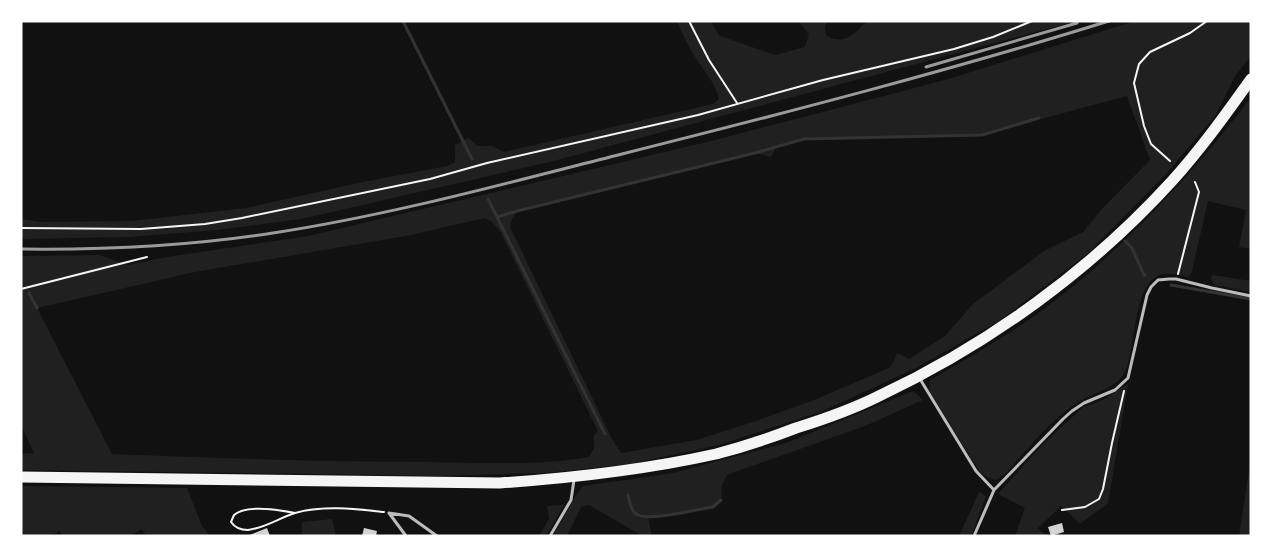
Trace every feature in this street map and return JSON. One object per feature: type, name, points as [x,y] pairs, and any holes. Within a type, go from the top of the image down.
[{"type":"highway","points":[[21,477],[490,483],[574,478],[642,468],[759,442],[880,396],[989,335],[1024,312],[1102,250],[1172,181],[1209,137],[1251,78]]},
{"type":"lane","points":[[974,536],[994,490],[1072,411],[1084,403],[1115,390],[1128,378],[1147,295],[1151,287],[1158,280],[1176,279],[1251,296]]},
{"type":"lane","points":[[918,376],[976,471],[994,490]]},
{"type":"lane","points":[[550,536],[571,500],[574,478]]},
{"type":"lane","points":[[389,513],[406,536]]},
{"type":"lane","points":[[389,513],[409,516],[437,536]]},
{"type":"path","points":[[689,21],[709,60],[737,103]]},
{"type":"path","points":[[21,228],[141,229],[205,224],[242,218],[430,178],[657,125],[824,80],[945,52],[994,37],[1032,21]]},
{"type":"path","points":[[1170,161],[1151,144],[1144,126],[1134,83],[1139,64],[1150,52],[1190,33],[1207,21]]},
{"type":"path","points":[[1176,279],[1199,192],[1195,182]]},
{"type":"path","points":[[21,289],[147,257]]},
{"type":"path","points":[[1062,510],[1085,507],[1098,499],[1103,489],[1128,378]]},
{"type":"path","points":[[295,513],[275,509],[244,510],[234,515],[231,522],[237,528],[249,530],[265,526],[295,513],[321,509],[356,509],[389,513]]},
{"type":"shaded area","points":[[677,21],[710,21],[720,36],[775,55],[805,47],[809,34],[800,23],[794,21],[827,21],[825,27],[826,35],[838,40],[853,34],[867,21],[1077,21],[550,162],[301,219],[217,230],[129,237],[21,239],[21,219],[40,222],[132,221],[246,208],[363,182],[447,166],[455,162],[455,145],[468,138],[478,146],[492,146],[504,152],[713,104],[719,99],[715,87],[692,53]]},
{"type":"shaded area","points":[[1135,21],[1251,21],[1251,56],[1235,76],[1216,115],[1166,174],[1087,254],[999,321],[916,368],[823,411],[719,445],[630,464],[546,473],[440,476],[21,470],[21,454],[34,453],[21,425],[21,256],[99,255],[128,265],[167,257],[308,236],[707,142],[945,80]],"holes":[[[1127,96],[1150,160],[1101,210],[1083,232],[1044,251],[973,304],[945,336],[909,359],[897,353],[889,368],[814,400],[696,440],[621,453],[612,439],[510,227],[517,211],[755,153],[771,157],[776,147],[804,139],[982,135]],[[485,218],[500,231],[598,431],[594,435],[594,448],[589,457],[550,462],[490,463],[311,461],[112,454],[37,308],[195,272],[406,236]]]},
{"type":"shaded area","points":[[1251,98],[1251,249],[1239,247],[1246,210],[1208,201],[1189,277],[1163,274],[1153,279],[1145,289],[1136,318],[1128,363],[1120,379],[1116,383],[1082,400],[1061,415],[1005,474],[996,480],[987,477],[979,471],[931,393],[929,387],[930,380],[1033,317],[1094,269],[1176,187]]},
{"type":"shaded area","points":[[1212,275],[1251,281],[1251,292],[1215,285],[1211,280]]},
{"type":"shaded area","points":[[1128,384],[1108,503],[1080,524],[1061,506],[1038,528],[1047,536],[1015,536],[1025,508],[998,494],[1042,445],[1082,408],[1103,400]]},
{"type":"shaded area","points":[[913,391],[923,400],[865,426],[727,475],[722,485],[721,500],[713,507],[648,517],[652,536],[639,536],[639,534],[589,505],[581,507],[567,536],[553,536],[583,486],[673,473],[786,443]]},
{"type":"shaded area","points":[[1251,457],[1251,536],[1239,536]]},
{"type":"shaded area","points":[[21,486],[187,488],[202,526],[210,536],[146,536],[142,529],[130,536],[62,536],[60,531],[51,536],[21,536]]},
{"type":"shaded area","points":[[979,492],[986,496],[971,536],[959,536]]},
{"type":"shaded area","points":[[564,505],[546,536],[539,536],[549,519],[547,506]]},
{"type":"shaded area","points":[[332,519],[336,536],[302,536],[302,522]]},
{"type":"building","points":[[1062,523],[1064,532],[1051,536],[1048,527]]},
{"type":"building","points":[[267,528],[270,536],[247,536]]},
{"type":"building","points":[[364,528],[377,531],[376,536],[362,536]]},
{"type":"waterway","points":[[403,21],[472,159]]},
{"type":"waterway","points":[[497,217],[755,153],[804,139],[982,135],[1039,118]]},
{"type":"waterway","points":[[488,199],[605,434]]},
{"type":"waterway","points":[[1125,241],[1132,248],[1145,275]]},
{"type":"waterway","points":[[1171,285],[1251,299]]},
{"type":"waterway","points":[[29,293],[37,308]]},
{"type":"waterway","points":[[628,495],[634,512],[638,515],[653,517],[713,507],[721,500]]},
{"type":"railway","points":[[21,249],[116,248],[210,241],[317,226],[405,208],[805,107],[988,57],[1109,21]]},
{"type":"railway","points":[[926,67],[1077,23]]}]
